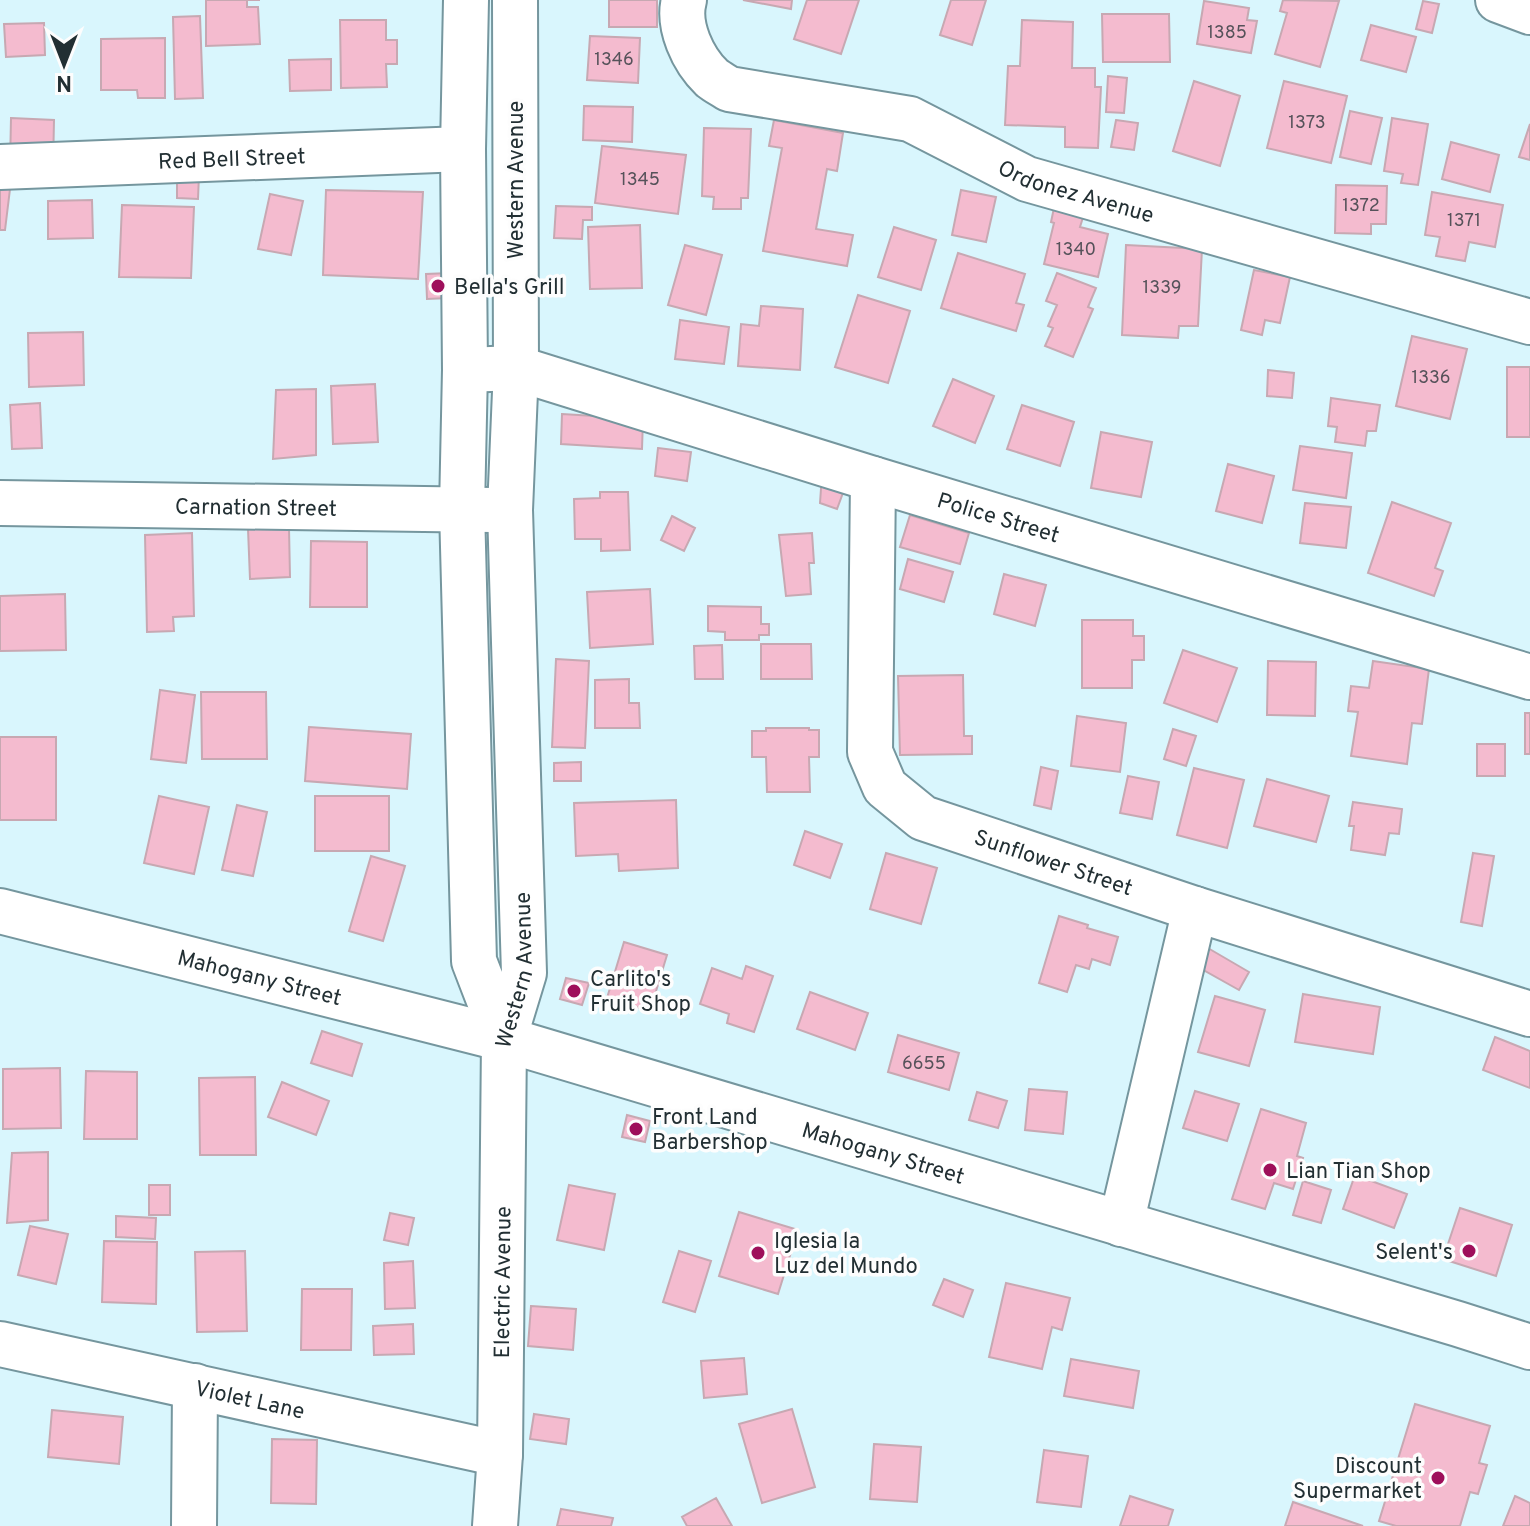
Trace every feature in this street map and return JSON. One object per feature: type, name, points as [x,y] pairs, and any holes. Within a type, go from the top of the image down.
[{"type":"street","name":"Western Avenue","points":[[466,0],[462,509],[474,961],[504,1039]]},
{"type":"street","name":"Western Avenue","points":[[504,1039],[524,973],[510,510],[516,368],[515,0]]},
{"type":"street","name":"Ordonez Avenue","points":[[684,0],[684,27],[690,46],[713,78],[729,89],[910,119],[1027,179],[1530,322]]},
{"type":"street","points":[[1498,0],[1530,12]]},
{"type":"street","name":"Red Bell Street","points":[[0,167],[463,149]]},
{"type":"street","name":"Police Street","points":[[465,370],[516,368],[1530,677]]},
{"type":"street","name":"Sunflower Street","points":[[873,479],[870,752],[885,787],[923,818],[1195,909],[1530,1014]]},
{"type":"street","name":"Carnation Street","points":[[0,503],[510,510]]},
{"type":"street","points":[[1121,1224],[1195,909]]},
{"type":"street","name":"Mahogany Street","points":[[0,911],[504,1039],[1530,1347]]},
{"type":"street","name":"Electric Avenue","points":[[495,1526],[500,1454],[504,1039]]},
{"type":"street","name":"Violet Lane","points":[[0,1344],[500,1454]]},
{"type":"street","points":[[194,1526],[195,1386]]},
{"type":"building","points":[[206,0],[247,0],[247,7],[258,7],[260,44],[206,46]]},
{"type":"building","points":[[609,0],[657,0],[657,27],[609,27]]},
{"type":"building","points":[[743,0],[792,0],[791,9]]},
{"type":"building","points":[[807,0],[859,0],[841,54],[794,39]]},
{"type":"building","points":[[951,0],[986,0],[972,45],[940,35]]},
{"type":"building","points":[[1283,0],[1339,1],[1320,67],[1275,54],[1287,13],[1280,11]]},
{"type":"building","points":[[1204,1],[1249,8],[1247,20],[1257,21],[1251,53],[1197,44]]},
{"type":"building","points":[[1423,1],[1439,4],[1432,33],[1416,29]]},
{"type":"building","points":[[1102,14],[1169,14],[1170,62],[1103,62]]},
{"type":"building","points":[[200,16],[203,98],[175,99],[173,17]]},
{"type":"building","points":[[340,20],[386,20],[386,40],[397,40],[397,64],[386,64],[387,87],[341,88]]},
{"type":"building","points":[[1022,20],[1073,22],[1072,68],[1095,68],[1095,87],[1101,87],[1098,148],[1065,147],[1065,127],[1005,125],[1008,66],[1020,66]]},
{"type":"building","points":[[44,23],[45,55],[6,57],[4,24]]},
{"type":"building","points":[[1371,25],[1416,37],[1406,72],[1361,60]]},
{"type":"building","points":[[590,36],[640,38],[638,83],[587,80]]},
{"type":"building","points":[[165,38],[165,98],[138,98],[137,90],[101,90],[101,39]]},
{"type":"building","points":[[331,59],[331,90],[290,91],[289,60]]},
{"type":"building","points":[[1108,76],[1127,78],[1124,113],[1106,112]]},
{"type":"building","points":[[1194,81],[1240,96],[1220,166],[1173,151]]},
{"type":"building","points":[[1284,81],[1347,96],[1331,163],[1267,148]]},
{"type":"building","points":[[584,106],[633,107],[632,142],[583,140]]},
{"type":"building","points":[[1350,111],[1382,118],[1371,164],[1340,157]]},
{"type":"building","points":[[11,118],[54,120],[53,168],[10,166]]},
{"type":"building","points":[[1392,118],[1428,124],[1418,185],[1401,183],[1403,174],[1384,171]]},
{"type":"building","points":[[774,120],[843,133],[837,171],[827,169],[816,229],[853,235],[847,266],[763,251],[782,148],[769,146]]},
{"type":"building","points":[[1116,120],[1138,123],[1134,150],[1111,147]]},
{"type":"building","points":[[1530,124],[1530,160],[1519,157]]},
{"type":"building","points":[[704,128],[751,129],[748,198],[741,198],[741,209],[713,209],[714,197],[702,196]]},
{"type":"building","points":[[1451,142],[1499,155],[1490,192],[1442,179]]},
{"type":"building","points":[[602,146],[686,155],[678,214],[595,203]]},
{"type":"building","points":[[177,175],[199,175],[198,199],[177,198]]},
{"type":"building","points":[[1336,185],[1387,186],[1386,224],[1371,224],[1371,234],[1335,233]]},
{"type":"building","points":[[0,189],[10,189],[5,230],[0,230]]},
{"type":"building","points":[[326,190],[423,192],[418,279],[323,275]]},
{"type":"building","points":[[961,190],[996,197],[986,242],[952,235]]},
{"type":"building","points":[[1432,192],[1503,205],[1495,247],[1469,242],[1465,261],[1436,256],[1440,237],[1425,235]]},
{"type":"building","points":[[270,194],[303,201],[291,255],[258,249]]},
{"type":"building","points":[[92,200],[93,238],[48,239],[48,201]]},
{"type":"building","points":[[1055,203],[1085,211],[1080,227],[1108,234],[1098,277],[1044,264],[1054,223],[1051,222]]},
{"type":"building","points":[[122,205],[194,207],[191,278],[119,277]]},
{"type":"building","points":[[556,206],[592,207],[592,220],[583,220],[582,239],[554,238]]},
{"type":"building","points":[[640,225],[642,288],[590,289],[588,227]]},
{"type":"building","points":[[894,227],[936,240],[921,290],[878,277]]},
{"type":"building","points":[[685,245],[722,255],[706,315],[668,305]]},
{"type":"building","points":[[1126,245],[1202,249],[1198,326],[1179,326],[1178,338],[1122,335]]},
{"type":"building","points":[[958,253],[1025,274],[1016,303],[1024,305],[1016,331],[941,308]]},
{"type":"building","points":[[1254,270],[1290,277],[1280,323],[1265,320],[1262,335],[1241,330]]},
{"type":"building","name":"Bella's Grill","points":[[449,273],[449,298],[427,299],[426,274]]},
{"type":"building","points":[[1057,273],[1096,288],[1088,307],[1093,309],[1073,357],[1045,346],[1053,328],[1048,326],[1057,305],[1046,301]]},
{"type":"building","points":[[858,295],[910,311],[888,383],[835,367]]},
{"type":"building","points":[[761,306],[803,309],[800,370],[738,366],[741,324],[759,326]]},
{"type":"building","points":[[680,320],[729,327],[724,364],[675,359]]},
{"type":"building","points":[[83,332],[84,385],[29,387],[28,333]]},
{"type":"building","points":[[1412,336],[1467,349],[1450,419],[1396,406]]},
{"type":"building","points":[[1507,367],[1530,367],[1530,437],[1507,437]]},
{"type":"building","points":[[1268,370],[1294,373],[1292,398],[1267,396]]},
{"type":"building","points":[[953,379],[994,396],[975,443],[933,426]]},
{"type":"building","points":[[375,384],[378,442],[333,444],[331,386]]},
{"type":"building","points":[[316,389],[316,455],[273,459],[276,390]]},
{"type":"building","points":[[1331,398],[1380,405],[1376,431],[1367,431],[1365,446],[1335,442],[1337,427],[1328,426]]},
{"type":"building","points":[[40,403],[42,448],[12,449],[10,405]]},
{"type":"building","points":[[1022,405],[1074,422],[1060,466],[1007,449]]},
{"type":"building","points":[[562,414],[643,419],[642,449],[561,444]]},
{"type":"building","points":[[1101,432],[1152,442],[1141,497],[1091,488]]},
{"type":"building","points":[[1300,446],[1352,453],[1346,498],[1293,490]]},
{"type":"building","points":[[658,448],[691,452],[687,481],[655,476]]},
{"type":"building","points":[[1228,464],[1274,476],[1262,523],[1216,511]]},
{"type":"building","points":[[822,474],[847,482],[837,509],[820,503]]},
{"type":"building","points":[[600,492],[628,492],[630,550],[601,551],[601,539],[575,539],[574,499],[600,498]]},
{"type":"building","points":[[1392,502],[1451,523],[1435,568],[1443,571],[1434,596],[1368,573]]},
{"type":"building","points":[[1305,503],[1351,507],[1346,548],[1300,543]]},
{"type":"building","points":[[910,515],[969,533],[960,564],[900,547]]},
{"type":"building","points":[[672,516],[695,528],[684,551],[661,540]]},
{"type":"building","points":[[289,528],[290,577],[250,579],[248,529]]},
{"type":"building","points":[[192,533],[194,616],[173,617],[174,631],[147,632],[145,535]]},
{"type":"building","points":[[812,533],[814,563],[809,563],[811,594],[786,596],[779,535]]},
{"type":"building","points":[[311,541],[367,542],[367,607],[310,607]]},
{"type":"building","points":[[908,559],[953,572],[944,602],[900,589]]},
{"type":"building","points":[[1004,574],[1046,585],[1035,626],[994,614]]},
{"type":"building","points":[[650,589],[653,644],[590,648],[587,592]]},
{"type":"building","points":[[65,594],[66,650],[0,651],[0,596]]},
{"type":"building","points":[[708,606],[761,607],[761,624],[769,624],[769,635],[759,635],[759,640],[725,640],[725,632],[708,631]]},
{"type":"building","points":[[1082,620],[1133,620],[1133,636],[1144,636],[1144,660],[1132,660],[1132,688],[1082,688]]},
{"type":"building","points":[[761,644],[811,644],[812,679],[761,679]]},
{"type":"building","points":[[722,645],[723,679],[695,679],[694,646]]},
{"type":"building","points":[[1183,650],[1237,668],[1217,722],[1164,703]]},
{"type":"building","points":[[556,659],[589,661],[585,748],[552,747]]},
{"type":"building","points":[[1268,661],[1316,662],[1315,716],[1267,715]]},
{"type":"building","points":[[1373,661],[1429,669],[1422,724],[1412,723],[1407,764],[1351,756],[1358,712],[1348,711],[1351,686],[1369,688]]},
{"type":"building","points":[[963,675],[964,736],[972,736],[972,754],[900,755],[898,676]]},
{"type":"building","points":[[629,679],[629,703],[639,703],[640,728],[595,728],[595,680]]},
{"type":"building","points":[[160,690],[195,695],[186,763],[151,759]]},
{"type":"building","points":[[201,692],[266,692],[267,759],[202,759]]},
{"type":"building","points":[[1525,713],[1530,713],[1530,754],[1525,754]]},
{"type":"building","points":[[1077,716],[1126,723],[1120,772],[1071,766]]},
{"type":"building","points":[[309,727],[411,734],[407,789],[305,781]]},
{"type":"building","points":[[766,728],[819,730],[819,757],[809,757],[810,792],[767,792],[766,757],[752,757],[752,731],[766,731]]},
{"type":"building","points":[[1173,729],[1196,736],[1186,766],[1164,759]]},
{"type":"building","points":[[0,737],[56,737],[56,820],[0,820]]},
{"type":"building","points":[[1477,744],[1505,744],[1505,776],[1477,776]]},
{"type":"building","points":[[581,762],[581,781],[554,781],[554,763]]},
{"type":"building","points":[[1041,767],[1058,771],[1051,809],[1034,805]]},
{"type":"building","points":[[1194,768],[1244,780],[1227,848],[1177,835]]},
{"type":"building","points":[[1128,776],[1159,782],[1152,819],[1120,813]]},
{"type":"building","points":[[1267,779],[1329,796],[1316,842],[1254,826]]},
{"type":"building","points":[[159,796],[209,807],[194,874],[144,863]]},
{"type":"building","points":[[315,796],[389,796],[389,851],[315,851]]},
{"type":"building","points":[[676,800],[678,868],[619,871],[618,854],[576,856],[574,803]]},
{"type":"building","points":[[1353,802],[1402,809],[1399,834],[1389,833],[1385,855],[1351,850],[1354,826],[1349,826]]},
{"type":"building","points":[[237,805],[267,812],[253,876],[222,870]]},
{"type":"building","points":[[805,831],[842,844],[830,878],[794,865]]},
{"type":"building","points":[[886,853],[937,868],[921,924],[870,909]]},
{"type":"building","points":[[1473,853],[1494,856],[1482,926],[1461,922]]},
{"type":"building","points":[[371,856],[405,866],[383,941],[349,931]]},
{"type":"building","points":[[1059,916],[1118,937],[1110,965],[1092,959],[1089,969],[1076,965],[1067,992],[1039,983]]},
{"type":"building","points":[[624,942],[667,955],[650,1011],[607,998]]},
{"type":"building","points":[[1201,944],[1249,972],[1239,990],[1191,963]]},
{"type":"building","points":[[746,966],[773,976],[754,1032],[727,1023],[729,1014],[700,1004],[712,968],[742,979]]},
{"type":"building","name":"Carlito's Fruit Shop","points":[[566,978],[589,983],[582,1005],[560,999]]},
{"type":"building","points":[[810,992],[868,1013],[855,1050],[797,1029]]},
{"type":"building","points":[[1303,994],[1380,1007],[1373,1054],[1295,1042]]},
{"type":"building","points":[[1215,996],[1265,1010],[1249,1066],[1198,1052]]},
{"type":"building","points":[[322,1031],[362,1044],[352,1076],[311,1063]]},
{"type":"building","points":[[898,1035],[959,1053],[949,1090],[888,1072]]},
{"type":"building","points":[[1495,1037],[1530,1051],[1530,1088],[1483,1070]]},
{"type":"building","points":[[60,1068],[61,1128],[3,1129],[3,1069]]},
{"type":"building","points":[[86,1071],[137,1072],[137,1139],[84,1139]]},
{"type":"building","points":[[255,1077],[256,1155],[200,1155],[199,1078]]},
{"type":"building","points":[[282,1082],[329,1101],[316,1135],[268,1117]]},
{"type":"building","points":[[1029,1089],[1067,1092],[1063,1134],[1025,1130]]},
{"type":"building","points":[[1195,1091],[1239,1104],[1227,1141],[1183,1128]]},
{"type":"building","points":[[977,1092],[1007,1101],[998,1128],[969,1120]]},
{"type":"building","name":"Lian Tian Shop","points":[[1261,1109],[1306,1123],[1297,1156],[1303,1158],[1293,1189],[1274,1183],[1265,1209],[1232,1199]]},
{"type":"building","name":"Front Land Barbershop","points":[[627,1115],[650,1121],[645,1142],[622,1137]]},
{"type":"building","points":[[48,1152],[48,1220],[7,1223],[12,1153]]},
{"type":"building","points":[[1355,1175],[1407,1194],[1394,1228],[1343,1209]]},
{"type":"building","points":[[1303,1181],[1331,1190],[1321,1223],[1293,1215]]},
{"type":"building","points":[[149,1185],[170,1185],[170,1215],[149,1215]]},
{"type":"building","points":[[569,1185],[615,1194],[604,1250],[557,1240]]},
{"type":"building","points":[[1460,1208],[1512,1225],[1496,1276],[1443,1259]]},
{"type":"building","name":"Iglesia la Luz del Mundo","points":[[739,1212],[798,1230],[778,1294],[719,1276]]},
{"type":"building","points":[[390,1213],[414,1218],[408,1245],[384,1240]]},
{"type":"building","points":[[116,1216],[156,1218],[155,1239],[116,1237]]},
{"type":"building","points":[[30,1226],[68,1234],[56,1284],[18,1275]]},
{"type":"building","points":[[104,1241],[157,1242],[156,1304],[102,1302]]},
{"type":"building","points":[[245,1251],[247,1331],[197,1332],[195,1252]]},
{"type":"building","points":[[679,1251],[711,1261],[695,1312],[663,1302]]},
{"type":"building","points":[[413,1261],[415,1308],[385,1309],[384,1263]]},
{"type":"building","points":[[944,1279],[973,1290],[963,1317],[933,1305]]},
{"type":"building","points":[[1006,1283],[1070,1298],[1062,1330],[1052,1327],[1042,1369],[989,1357]]},
{"type":"building","points":[[302,1289],[352,1289],[351,1350],[301,1350]]},
{"type":"building","points":[[531,1306],[576,1309],[573,1350],[528,1346]]},
{"type":"building","points":[[413,1324],[414,1354],[374,1355],[373,1326]]},
{"type":"building","points":[[744,1358],[747,1394],[704,1398],[701,1361]]},
{"type":"building","points":[[1071,1359],[1139,1371],[1133,1408],[1064,1396]]},
{"type":"building","name":"Discount Supermarket","points":[[1415,1404],[1490,1426],[1479,1463],[1487,1465],[1478,1494],[1470,1492],[1460,1526],[1396,1526],[1379,1521]]},
{"type":"building","points":[[792,1409],[815,1487],[762,1503],[739,1424]]},
{"type":"building","points":[[52,1410],[123,1417],[119,1464],[48,1457]]},
{"type":"building","points":[[534,1414],[569,1419],[566,1444],[530,1439]]},
{"type":"building","points":[[272,1439],[317,1440],[316,1504],[271,1503]]},
{"type":"building","points":[[874,1444],[921,1447],[917,1502],[870,1499]]},
{"type":"building","points":[[1044,1450],[1088,1456],[1081,1507],[1037,1502]]},
{"type":"building","points":[[1130,1496],[1173,1510],[1168,1526],[1120,1526]]},
{"type":"building","points":[[1515,1496],[1530,1503],[1530,1526],[1503,1526]]},
{"type":"building","points":[[716,1498],[732,1526],[687,1526],[682,1517]]},
{"type":"building","points":[[1293,1502],[1363,1526],[1285,1526]]},
{"type":"building","points":[[561,1509],[613,1518],[611,1526],[557,1526]]},
{"type":"place","name":"Bella's Grill","points":[[438,286]]},
{"type":"place","name":"Carlito's Fruit Shop","points":[[574,991]]},
{"type":"place","name":"Front Land Barbershop","points":[[636,1129]]},
{"type":"place","name":"Lian Tian Shop","points":[[1270,1170]]},
{"type":"place","name":"Selent's","points":[[1469,1251]]},
{"type":"place","name":"Iglesia la Luz del Mundo","points":[[758,1253]]},
{"type":"place","name":"Discount Supermarket","points":[[1438,1478]]}]
